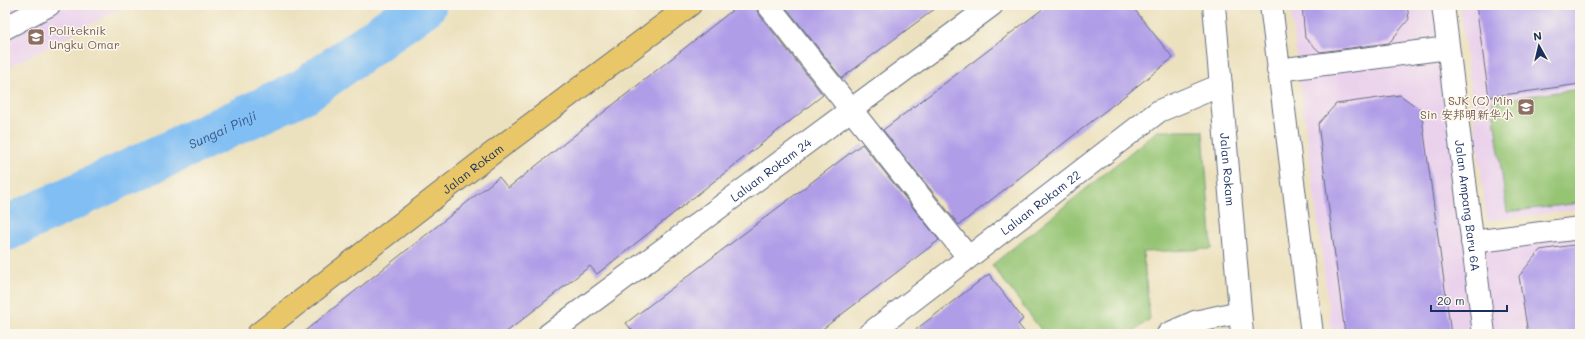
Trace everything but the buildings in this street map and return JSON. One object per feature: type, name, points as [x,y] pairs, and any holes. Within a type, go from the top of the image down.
[{"type":"main road","name":"Jalan Rokam","points":[[258,334],[490,155],[690,5]]},
{"type":"street","points":[[5,28],[48,5]]},
{"type":"street","points":[[768,5],[968,257]]},
{"type":"street","name":"Laluan Rokam 24","points":[[549,334],[992,5]]},
{"type":"street","name":"Jalan Rokam","points":[[1214,5],[1242,334]]},
{"type":"street","points":[[1272,5],[1278,70],[1312,334]]},
{"type":"street","name":"Jalan Ampang Baru 6A","points":[[1443,5],[1484,334]]},
{"type":"street","points":[[1278,70],[1448,48]]},
{"type":"street","name":"Laluan Rokam 22","points":[[869,334],[1159,111],[1221,85]]},
{"type":"street","points":[[1472,242],[1580,228]]},
{"type":"street","points":[[1168,334],[1195,322],[1240,312]]},
{"type":"shaded area","name":"Politeknik Ungku Omar","points":[[5,5],[127,5],[5,69]]},
{"type":"shaded area","points":[[1290,5],[1447,5],[1476,232],[1580,219],[1580,334],[1332,334]]},
{"type":"shaded area","name":"SJK (C) Min Sin 安邦明新华小","points":[[1460,5],[1580,5],[1580,209],[1487,221]]},
{"type":"green space","points":[[1580,89],[1580,203],[1507,212],[1492,101]]},
{"type":"green space","points":[[1157,131],[1203,131],[1212,249],[1143,252],[1150,319],[1130,334],[1044,334],[992,265]]},
{"type":"waterway","name":"Sungai Pinji","points":[[5,229],[304,91],[424,5]]},
{"type":"place","name":"Politeknik Ungku Omar","points":[[36,37]]},
{"type":"place","name":"SJK (C) Min Sin 安邦明新华小","points":[[1526,107]]}]
